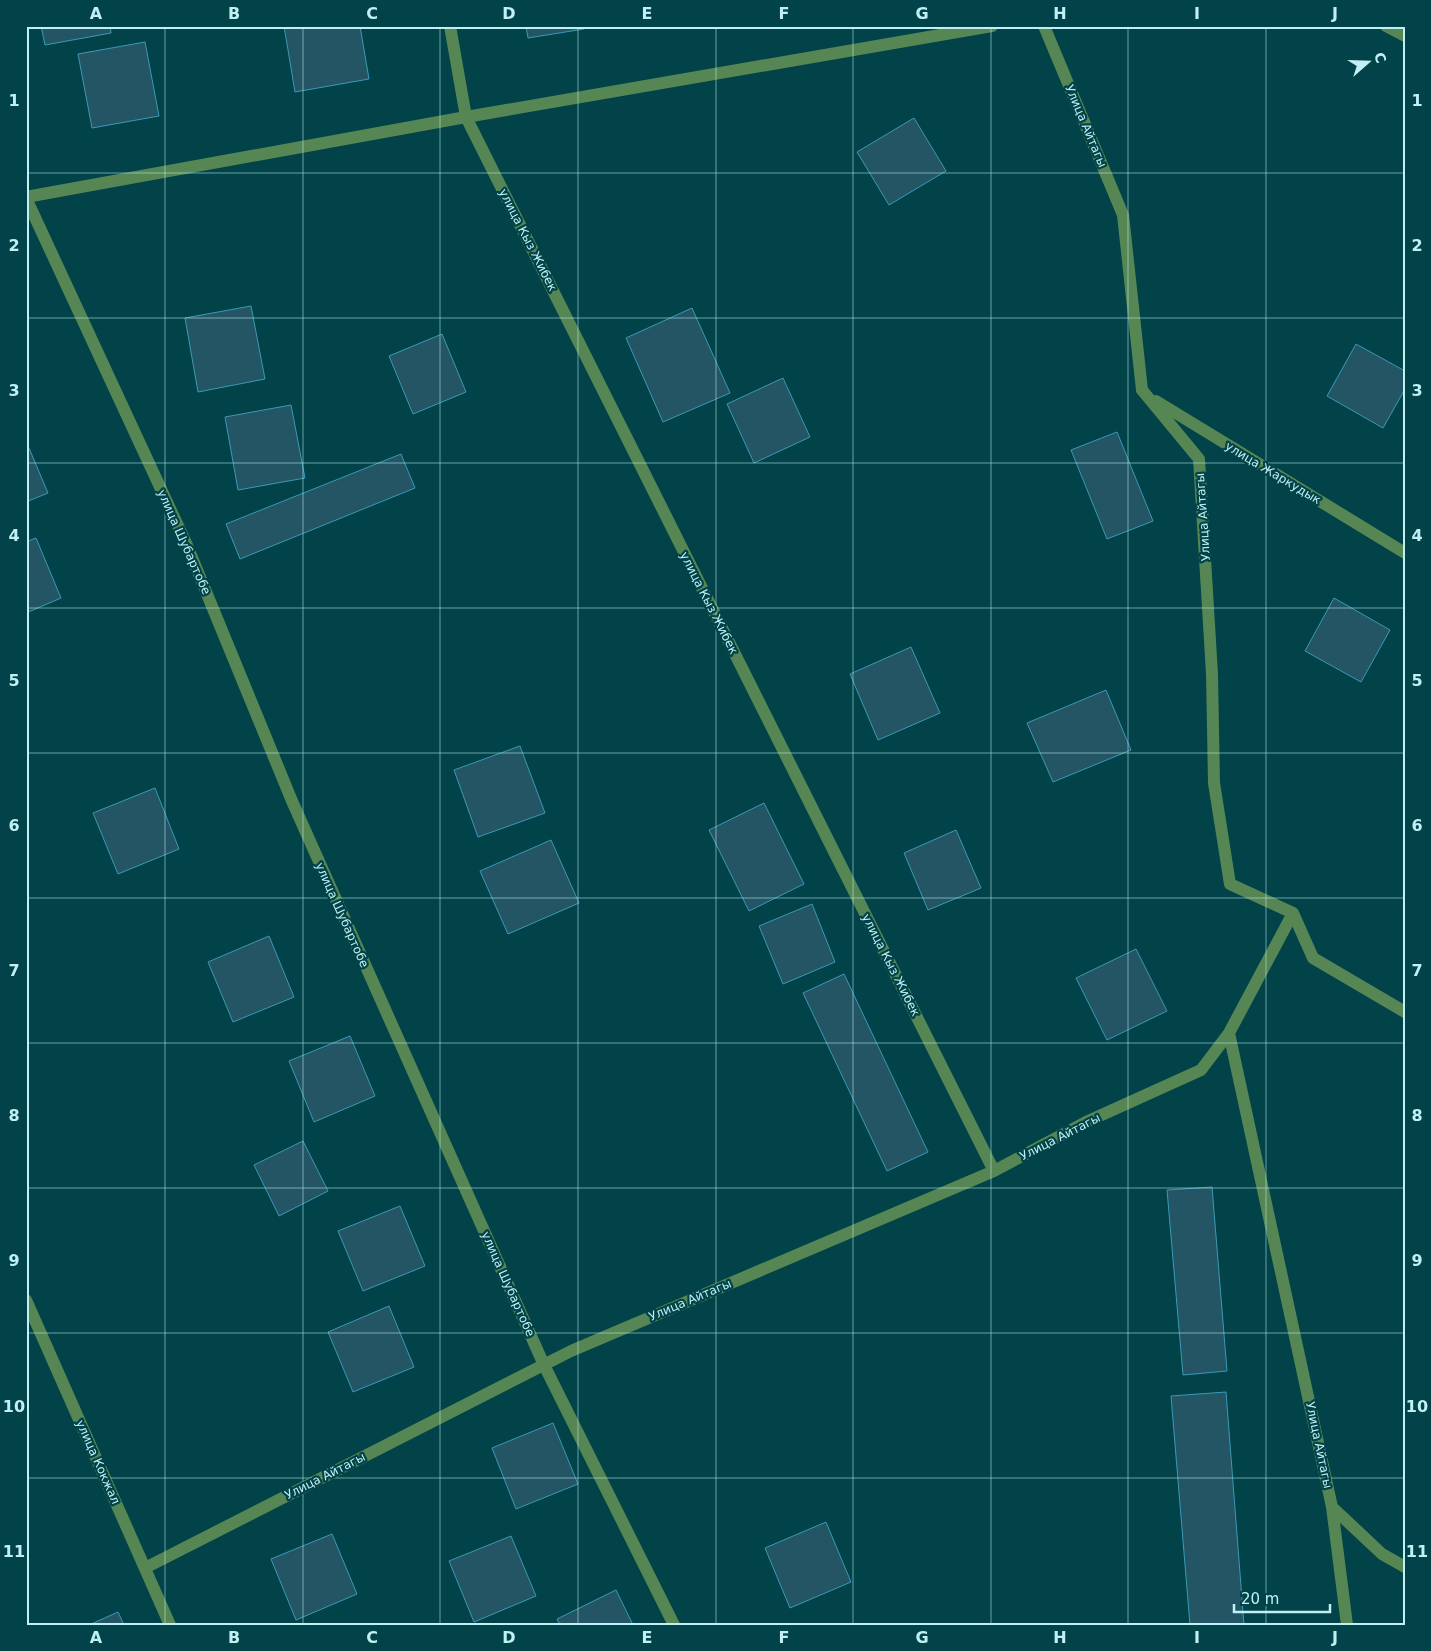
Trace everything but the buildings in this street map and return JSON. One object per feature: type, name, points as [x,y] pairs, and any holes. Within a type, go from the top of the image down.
[{"type":"street","name":"улица Кыз Жибек","points":[[450,26],[466,117],[994,1170]]},
{"type":"street","points":[[26,197],[466,117],[992,26]]},
{"type":"street","name":"Улица Айтагы","points":[[145,1568],[572,1351],[994,1170],[1086,1122],[1202,1070],[1229,1033],[1293,913],[1230,884],[1214,783],[1212,674],[1199,459],[1142,390],[1122,215],[1044,26]]},
{"type":"street","points":[[1386,26],[1405,36]]},
{"type":"street","name":"улица Шубартобе","points":[[26,197],[186,543],[292,801],[544,1365],[674,1625]]},
{"type":"street","name":"улица Жаркудык","points":[[1142,390],[1148,396],[1405,553]]},
{"type":"street","points":[[1293,913],[1313,958],[1405,1012]]},
{"type":"street","name":"Улица Айтагы","points":[[1229,1033],[1332,1507],[1347,1625]]},
{"type":"street","name":"улица Кокжал","points":[[26,1300],[170,1625]]},
{"type":"street","points":[[1332,1507],[1382,1554],[1405,1566]]}]
